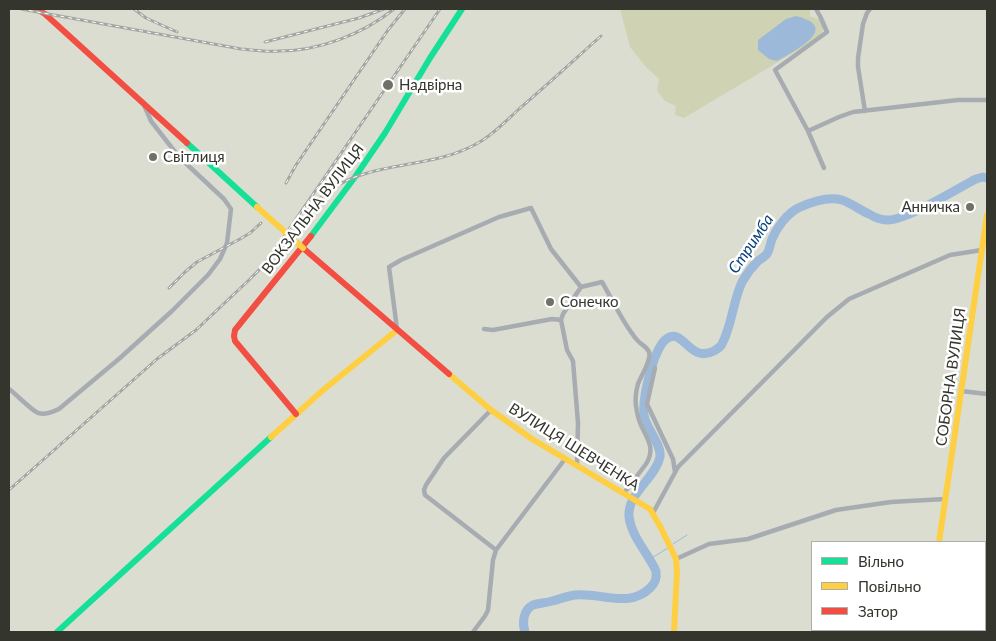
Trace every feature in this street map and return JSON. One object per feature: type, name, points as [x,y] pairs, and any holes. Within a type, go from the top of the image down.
[{"type":"main road","name":"ВУЛИЦЯ ШЕВЧЕНКА","points":[[37,9],[45,14],[143,102],[263,213],[490,410],[532,439],[645,505],[653,513],[676,559],[674,632]]},
{"type":"main road","name":"ВОКЗАЛЬНА ВУЛИЦЯ","points":[[296,414],[235,341],[235,330],[350,184],[385,133],[462,9]]},
{"type":"main road","name":"СОБОРНА ВУЛИЦЯ","points":[[939,541],[987,220]]},
{"type":"main road","points":[[57,632],[296,414],[397,330]]},
{"type":"street","points":[[816,9],[827,32],[775,70],[808,130],[824,168]]},
{"type":"street","points":[[865,111],[858,58],[863,24],[870,9]]},
{"type":"street","points":[[808,130],[853,112],[948,101],[987,100]]},
{"type":"street","points":[[9,388],[37,412],[44,414],[59,409],[165,317],[208,275],[220,259],[227,243],[231,210],[224,199],[179,157],[162,137],[145,110],[143,102]]},
{"type":"street","points":[[397,330],[388,267],[500,217],[531,208],[551,249],[581,287]]},
{"type":"street","points":[[653,513],[678,467],[827,317],[849,299],[950,255],[982,250]]},
{"type":"street","points":[[577,466],[578,424],[573,361],[567,350],[561,320],[581,287],[602,282],[631,332],[649,352],[650,357],[640,380],[636,398],[641,425],[650,442],[650,454],[646,464],[626,494]]},
{"type":"street","points":[[484,329],[493,330],[552,318],[561,320]]},
{"type":"street","points":[[655,368],[647,404],[673,458],[674,472]]},
{"type":"street","points":[[961,391],[987,394]]},
{"type":"street","points":[[490,410],[444,458],[424,490],[425,495],[496,550]]},
{"type":"street","points":[[473,632],[486,616],[488,610],[493,560],[496,550],[565,459]]},
{"type":"street","points":[[676,559],[709,544],[748,539],[836,510],[891,502],[945,499]]},
{"type":"green space","points":[[620,9],[810,9],[810,16],[826,22],[820,37],[684,118],[675,115],[676,106],[665,101],[657,91],[659,79],[646,67],[630,47]]},
{"type":"water","points":[[796,16],[809,21],[815,26],[815,32],[811,39],[777,61],[769,59],[758,50],[758,40],[786,19]]},
{"type":"waterway","name":"Стримба","points":[[525,632],[524,617],[527,610],[533,605],[575,595],[623,599],[633,598],[642,594],[654,583],[656,571],[633,532],[629,517],[632,501],[653,472],[660,457],[659,448],[645,419],[644,412],[646,390],[652,366],[660,346],[671,336],[682,340],[698,353],[705,354],[721,346],[742,282],[756,263],[767,254],[774,234],[786,217],[803,206],[820,200],[837,199],[845,201],[880,219],[895,219],[931,204],[976,179],[987,178]]},
{"type":"waterway","points":[[673,544],[687,535]]},
{"type":"waterway","points":[[650,559],[668,548]]},
{"type":"railway","points":[[21,9],[241,49],[269,51],[309,48],[340,39],[369,26],[394,9]]},
{"type":"railway","points":[[134,9],[146,18],[177,32]]},
{"type":"railway","points":[[265,42],[359,18],[384,9]]},
{"type":"railway","points":[[286,183],[296,165],[388,30],[405,9]]},
{"type":"railway","points":[[9,490],[157,359],[196,330],[263,266],[440,9]]},
{"type":"railway","points":[[308,210],[332,189],[346,181],[375,171],[450,155],[484,140],[601,36]]},
{"type":"railway","points":[[169,288],[197,262],[250,233],[261,223]]},
{"type":"traffic: fast","points":[[311,236],[385,133],[462,9]]},
{"type":"traffic: fast","points":[[187,143],[257,207]]},
{"type":"traffic: fast","points":[[57,632],[271,437]]},
{"type":"traffic: slow","points":[[257,207],[303,248]]},
{"type":"traffic: slow","points":[[939,541],[987,215]]},
{"type":"traffic: slow","points":[[271,437],[322,391],[397,330]]},
{"type":"traffic: slow","points":[[449,374],[491,410],[532,439],[650,509],[676,559],[674,632]]},
{"type":"traffic: jam","points":[[37,9],[45,14],[187,143]]},
{"type":"traffic: jam","points":[[296,414],[235,341],[234,336],[235,330],[311,236]]},
{"type":"traffic: jam","points":[[303,248],[449,374]]},
{"type":"place","name":"Надвірна","points":[[388,85]]},
{"type":"place","name":"Світлиця","points":[[153,157]]},
{"type":"place","name":"Анничка","points":[[970,207]]},
{"type":"place","name":"Сонечко","points":[[550,302]]}]
